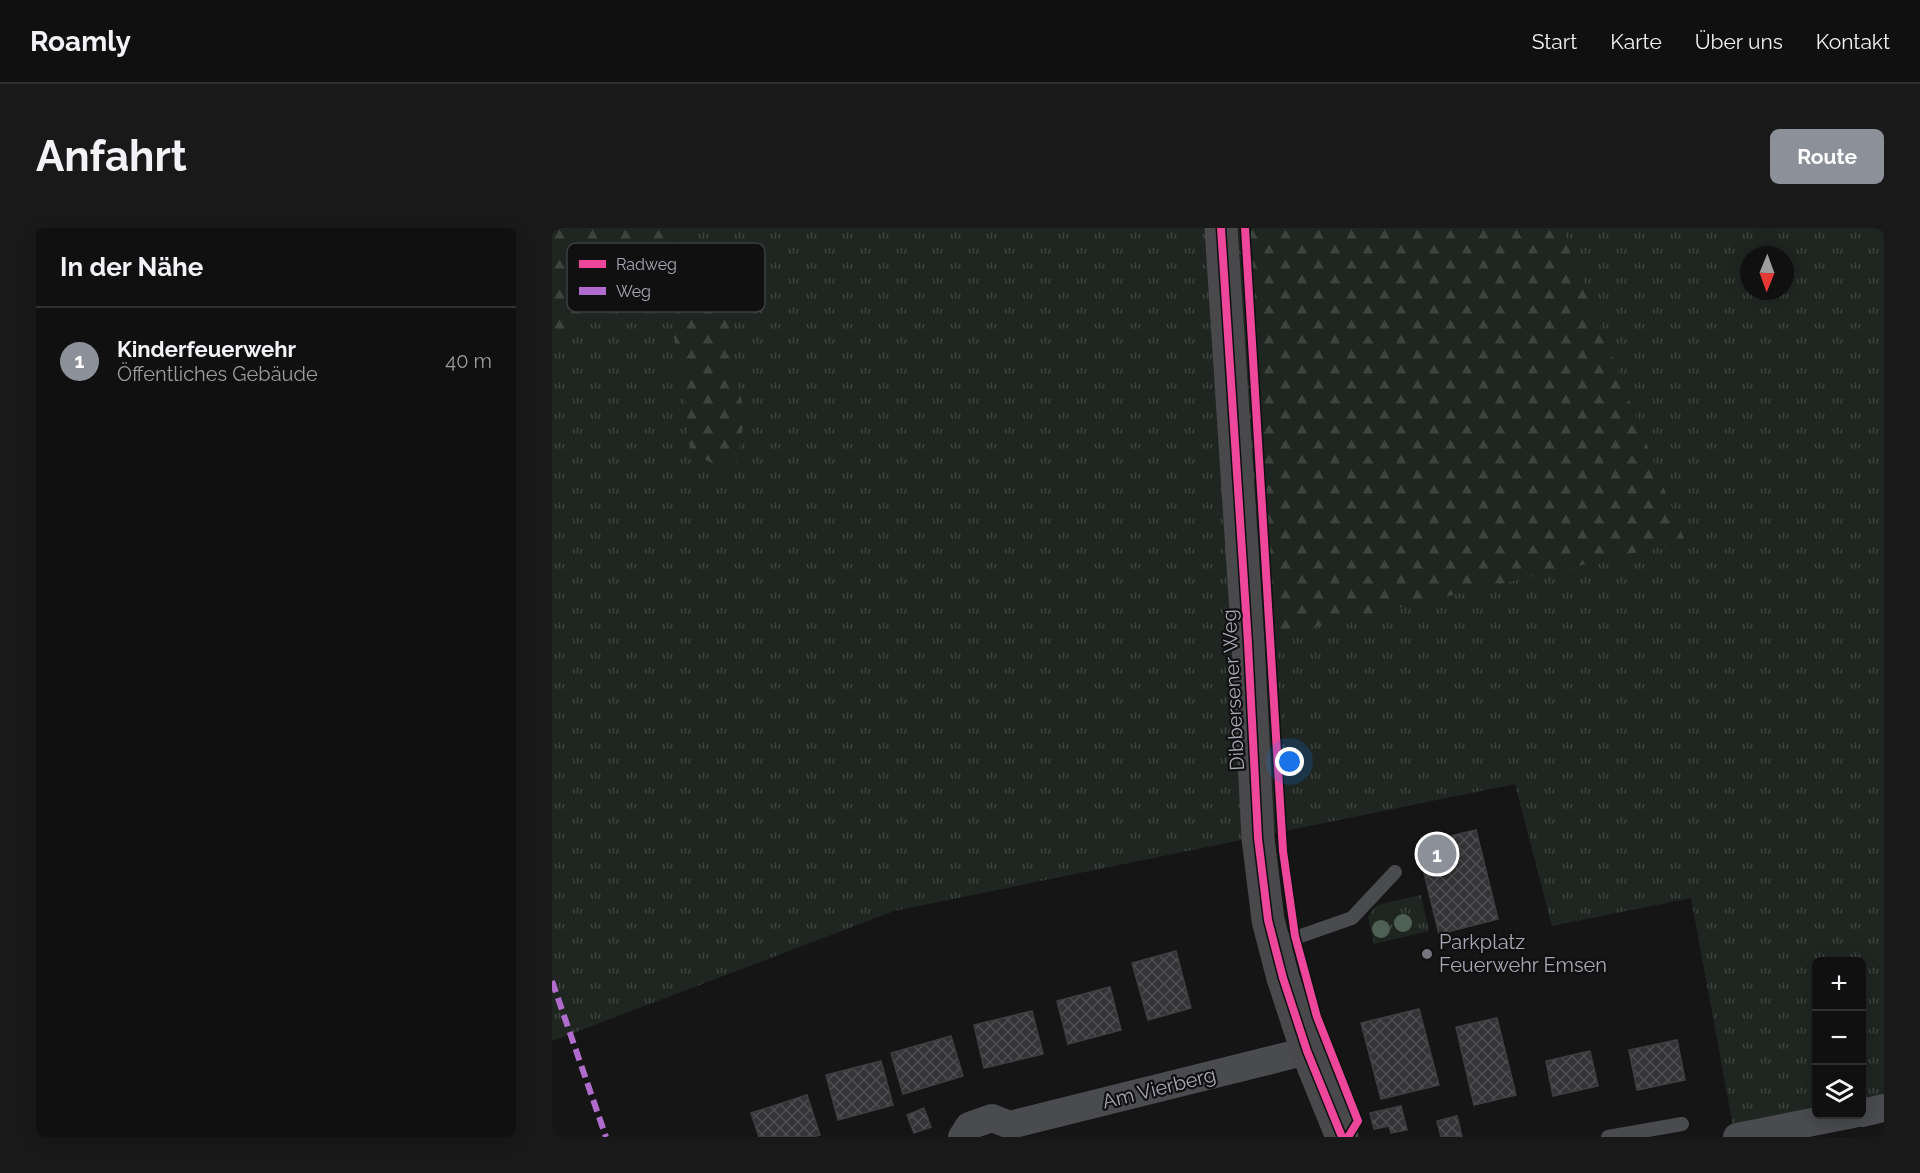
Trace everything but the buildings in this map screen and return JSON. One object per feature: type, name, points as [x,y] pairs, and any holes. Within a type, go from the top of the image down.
[{"type":"street","name":"Dibbersener Weg","points":[[1221,228],[1248,643],[1258,838],[1268,920],[1283,978],[1307,1051],[1342,1137]]},
{"type":"street","name":"Am Vierberg","points":[[962,1137],[969,1126],[992,1118],[1006,1131],[1307,1051]]},
{"type":"street","points":[[1866,1112],[1884,1108]]},
{"type":"street","points":[[1750,1136],[1830,1119]]},
{"type":"lane","points":[[1275,945],[1352,918],[1395,872]]},
{"type":"lane","points":[[1608,1137],[1682,1124]]},
{"type":"green space","points":[[552,228],[689,228],[671,243],[567,243],[567,312],[591,312],[552,345]]},
{"type":"green space","points":[[689,228],[1221,228],[1685,541],[1561,228],[1884,228],[1884,1101],[1866,1104],[1866,957],[1812,957],[1812,1113],[1733,1126],[1691,898],[1552,926],[1515,784],[894,911],[552,1041],[552,345],[591,312],[765,312],[765,243],[671,243]]},
{"type":"green space","points":[[1221,228],[1561,228],[1685,541],[1248,643]]},
{"type":"green space","points":[[677,312],[730,312],[733,365],[745,414],[737,463],[717,466],[690,451],[684,389],[674,338]]},
{"type":"green space","points":[[1421,895],[1429,931],[1374,944],[1368,916],[1377,905]]},
{"type":"marked path","points":[[552,981],[606,1137]]},
{"type":"cycle path","points":[[1221,228],[1248,643],[1258,838],[1268,920],[1283,978],[1307,1051],[1342,1137]]},
{"type":"cycle path","points":[[1245,228],[1283,851],[1295,936],[1317,1017],[1358,1121],[1348,1137]]},
{"type":"place","name":"Kinderfeuerwehr","points":[[1437,854]]},
{"type":"place","name":"Parkplatz Feuerwehr Emsen","points":[[1427,954]]}]
